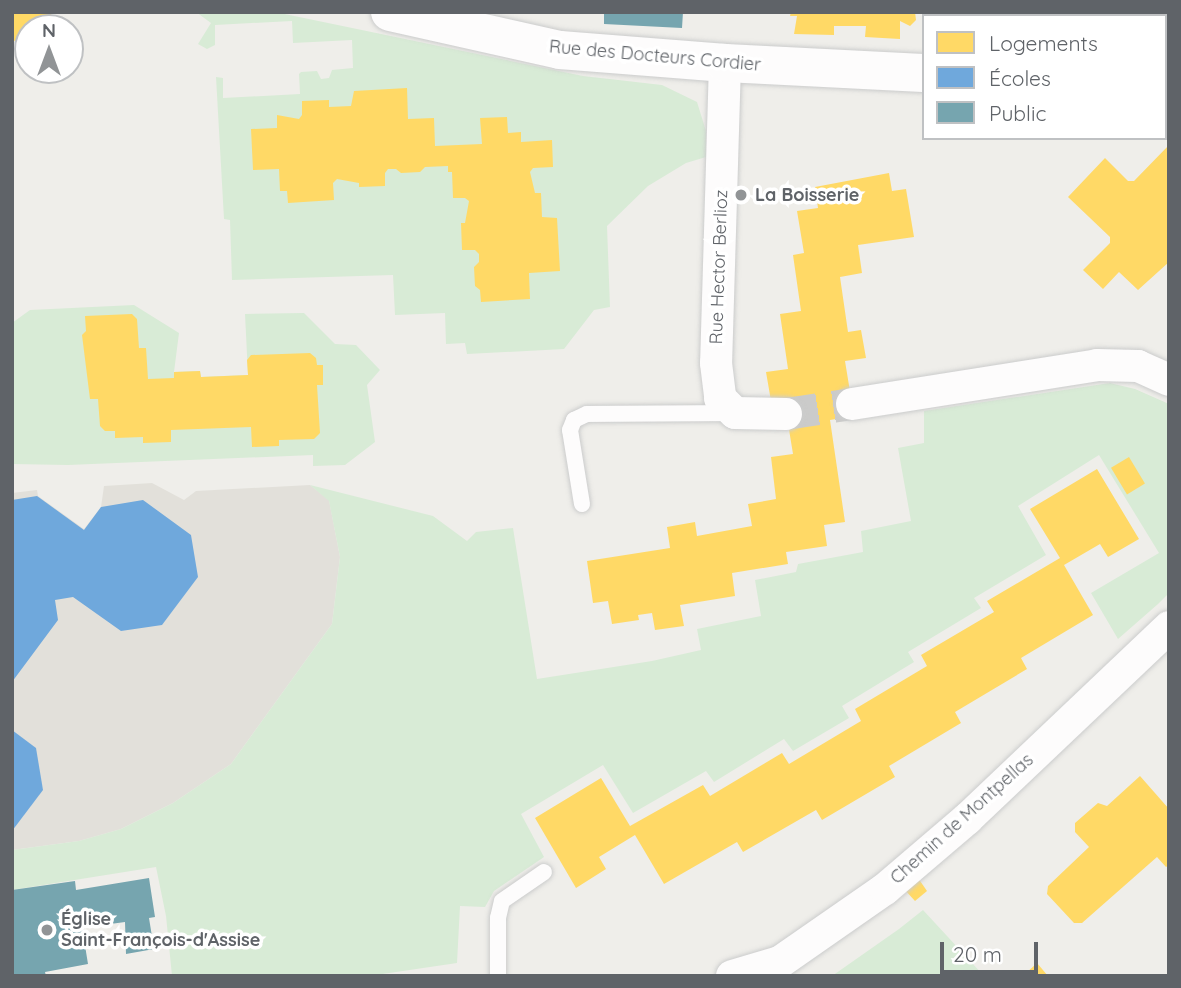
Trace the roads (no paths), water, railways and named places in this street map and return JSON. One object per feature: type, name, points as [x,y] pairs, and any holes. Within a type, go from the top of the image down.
[{"type":"street","name":"Rue des Docteurs Cordier","points":[[390,12],[560,50],[725,64],[922,73]]},
{"type":"street","name":"Rue Hector Berlioz","points":[[725,64],[716,363],[720,398],[735,413]]},
{"type":"street","points":[[852,404],[1097,365],[1138,366],[1169,380]]},
{"type":"street","points":[[735,413],[786,414]]},
{"type":"street","name":"Chemin de Montpellas","points":[[732,976],[780,962],[885,889],[967,819],[1169,627]]},
{"type":"lane","points":[[582,504],[570,430],[574,420],[587,414],[735,413]]},
{"type":"lane","points":[[498,976],[498,918],[502,901],[544,872]]},
{"type":"tunnel","points":[[786,414],[852,404]]},
{"type":"place","name":"La Boisserie","points":[[741,195]]},
{"type":"place","name":"Église Saint-François-d'Assise","points":[[47,930]]}]
